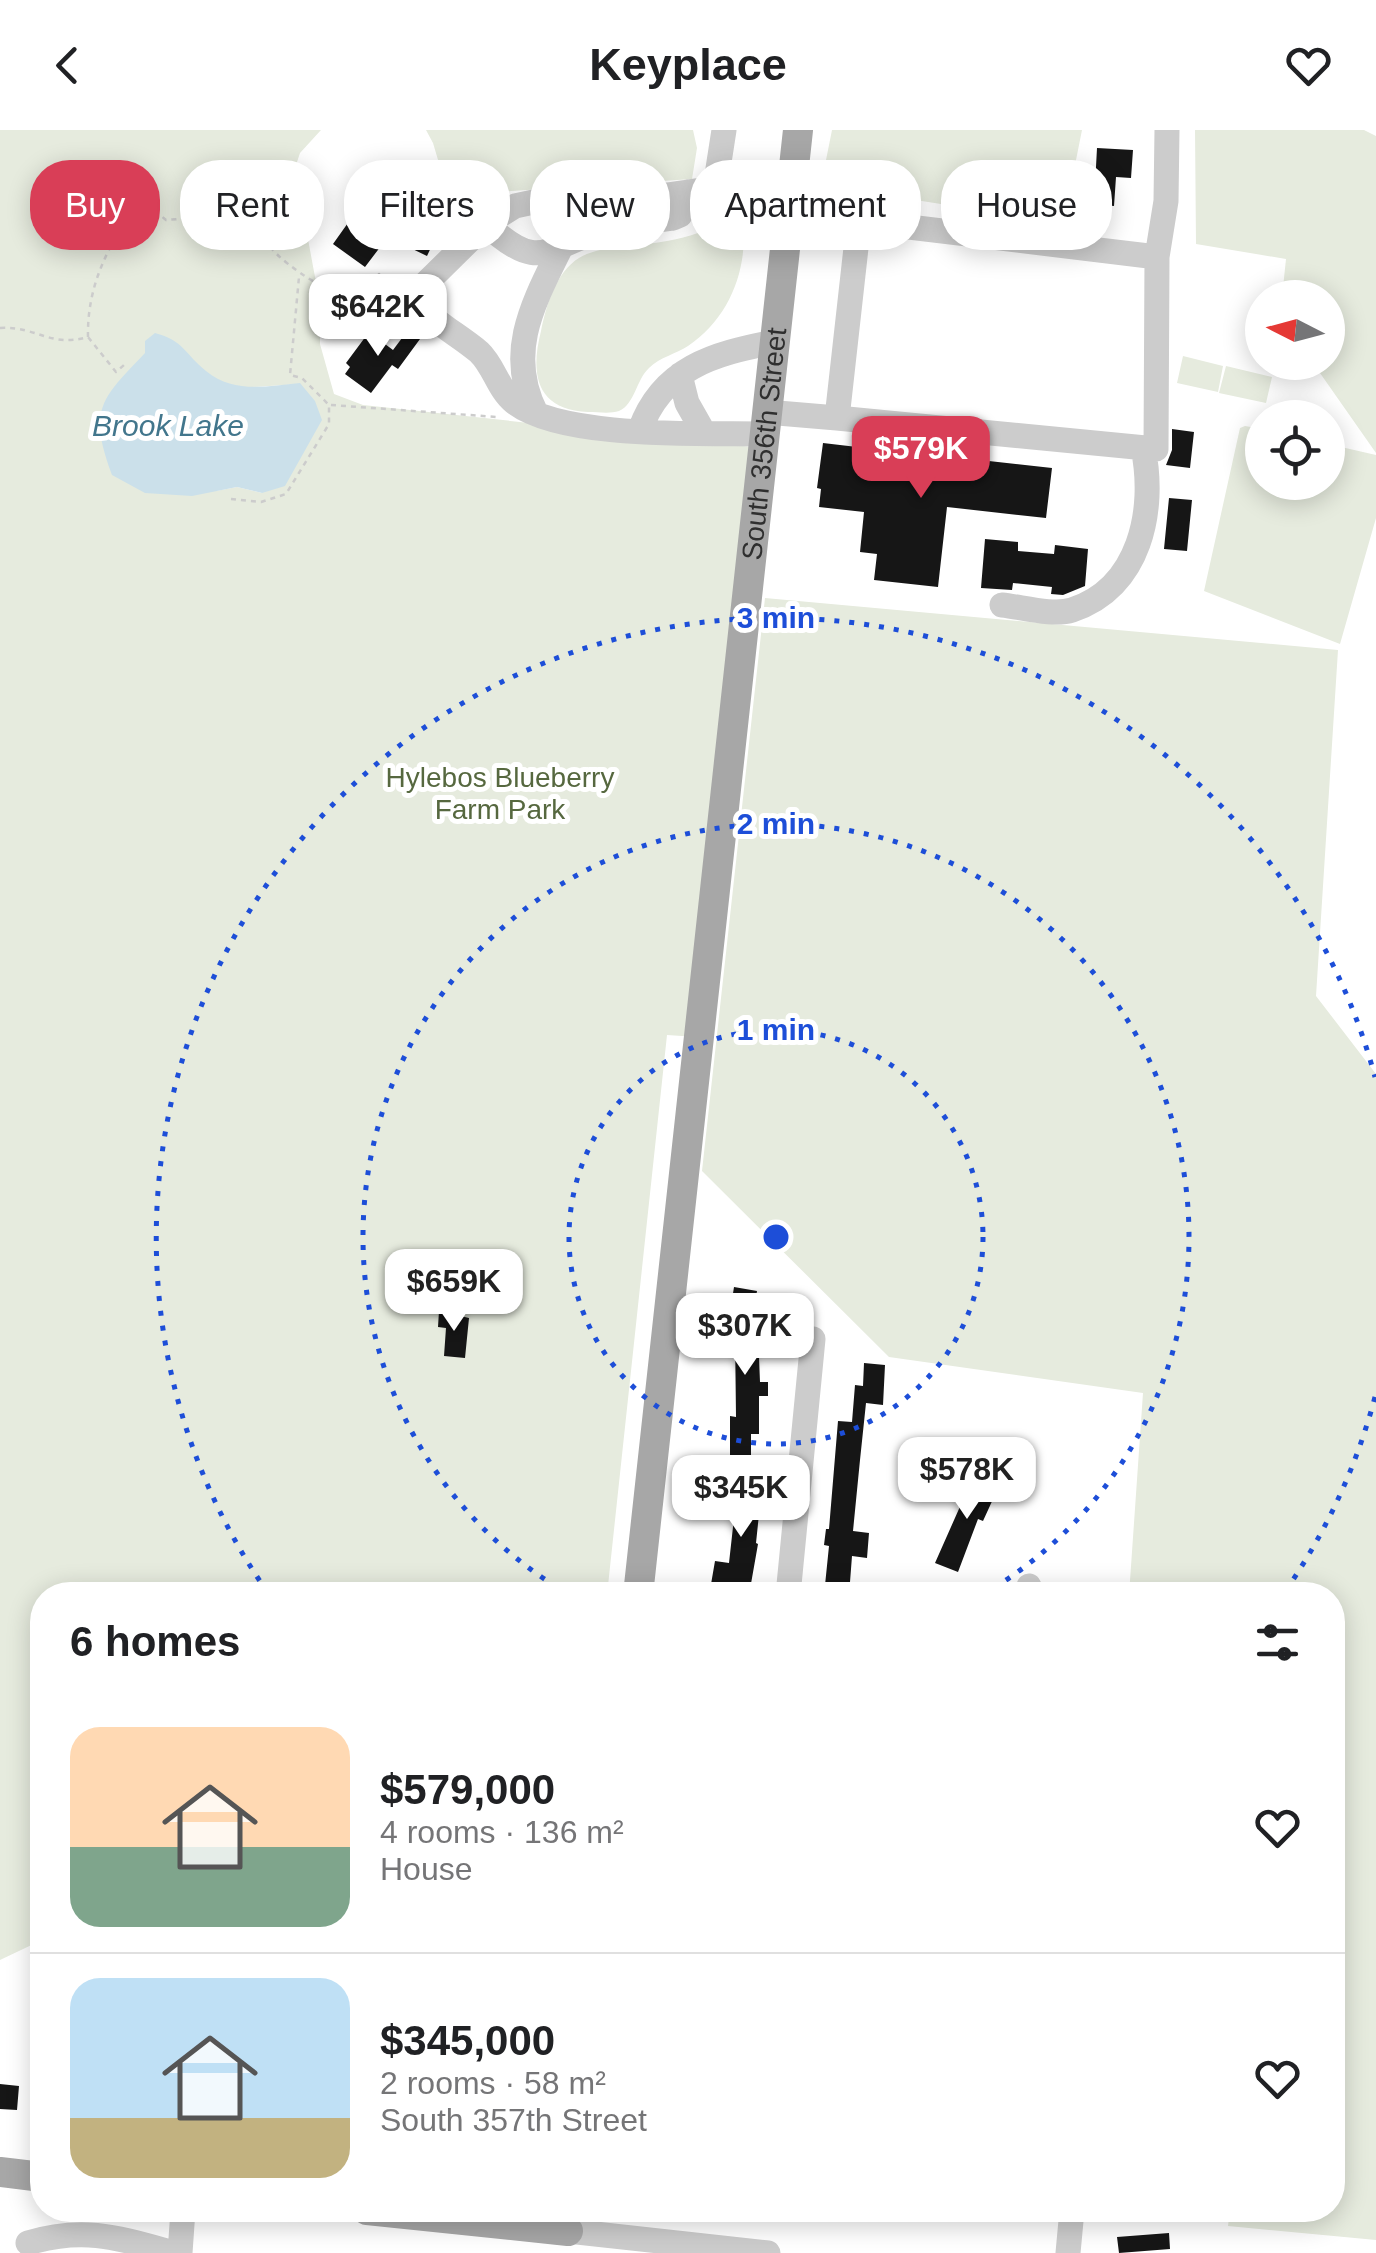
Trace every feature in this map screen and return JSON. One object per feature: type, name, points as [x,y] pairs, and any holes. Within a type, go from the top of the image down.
[{"type":"main road","name":"South 356th Street","points":[[794,160],[798,130]]},
{"type":"main road","name":"South 356th Street","points":[[639,1582],[784,250]]},
{"type":"main road","points":[[0,2172],[30,2176]]},
{"type":"main road","points":[[482,2222],[568,2231]]},
{"type":"street","points":[[719,160],[724,130]]},
{"type":"street","points":[[460,250],[419,290],[419,304],[432,319],[485,360],[514,402],[554,422],[704,433],[765,423],[837,418],[1156,449],[1157,257],[1166,201],[1168,130]]},
{"type":"street","points":[[670,218],[680,215],[687,192]]},
{"type":"street","points":[[510,209],[566,195],[690,192]]},
{"type":"street","points":[[921,229],[1157,257]]},
{"type":"street","points":[[510,245],[524,252],[546,254],[555,250]]},
{"type":"street","points":[[536,413],[528,396],[521,353],[531,310],[560,250]]},
{"type":"street","points":[[837,418],[857,250]]},
{"type":"street","points":[[640,430],[656,396],[680,375],[714,357],[774,342]]},
{"type":"street","points":[[485,360],[499,352],[521,353]]},
{"type":"street","points":[[680,375],[686,403],[704,433]]},
{"type":"street","points":[[1002,606],[1068,612],[1102,596],[1112,586],[1135,553],[1147,511],[1150,481],[1143,448]]},
{"type":"street","points":[[789,1582],[813,1339]]},
{"type":"street","points":[[28,2243],[58,2234],[89,2233],[166,2252],[178,2222]]},
{"type":"street","points":[[1068,2253],[1071,2222]]},
{"type":"street","points":[[568,2231],[768,2253]]},
{"type":"path","points":[[124,366],[116,372],[88,337],[88,308],[92,285],[118,231],[134,209],[152,208],[166,220],[218,218],[242,223],[258,230],[272,250],[300,276],[352,297],[362,295],[379,274],[419,304]]},
{"type":"path","points":[[300,276],[290,375],[302,378],[329,405],[498,418]]},
{"type":"path","points":[[0,328],[20,327],[57,342],[88,337]]},
{"type":"path","points":[[230,499],[261,502],[286,494],[329,424],[329,405]]},
{"type":"green space","name":"Hylebos Blueberry Farm Park","points":[[0,130],[321,130],[298,160],[180,160],[180,250],[310,250],[320,304],[320,344],[334,394],[363,405],[762,448],[697,1037],[667,1035],[608,1582],[30,1582],[30,1946],[0,1960]],"holes":[[[226,383],[238,388],[300,384],[262,493],[237,487],[216,491]]]},
{"type":"green space","points":[[426,130],[693,130],[697,148],[695,160],[690,160],[690,179],[670,180],[670,160],[530,160],[530,190],[510,191],[510,160],[438,160]]},
{"type":"green space","points":[[832,130],[1082,130],[1076,160],[941,160],[941,204],[921,201],[921,160],[826,160]]},
{"type":"green space","points":[[1195,130],[1364,130],[1376,136],[1376,453],[1345,409],[1345,400],[1339,400],[1325,380],[1345,380],[1345,280],[1284,280],[1286,259],[1196,244]]},
{"type":"green space","points":[[690,235],[690,250],[743,250],[736,283],[713,324],[688,346],[649,368],[629,403],[619,411],[588,412],[557,405],[541,387],[536,362],[546,311],[564,272],[579,258],[598,251],[670,250],[670,240]]},
{"type":"green space","points":[[1183,356],[1223,366],[1218,392],[1177,383]]},
{"type":"green space","points":[[1226,366],[1245,371],[1245,380],[1271,380],[1267,400],[1219,393]]},
{"type":"green space","points":[[1245,426],[1245,500],[1345,500],[1345,448],[1376,455],[1376,518],[1340,644],[1204,591],[1240,428]]},
{"type":"green space","points":[[765,598],[1338,650],[1316,996],[1376,1074],[1376,2240],[1228,2226],[1228,2222],[1345,2222],[1345,1582],[1130,1582],[1143,1393],[889,1357],[702,1171]]},
{"type":"water","name":"Brook Lake","points":[[155,333],[178,344],[206,371],[228,383],[251,387],[300,383],[315,401],[322,420],[285,486],[262,493],[237,487],[192,496],[145,493],[112,475],[101,435],[103,407],[117,383],[145,353],[145,341]]},
{"type":"building","points":[[1097,148],[1133,150],[1131,178],[1116,177],[1114,206],[1112,160],[1096,160]]},
{"type":"building","points":[[344,228],[344,250],[378,250],[365,267],[333,244]]},
{"type":"building","points":[[408,330],[420,339],[398,369],[392,365],[371,393],[345,374],[350,367],[346,363],[369,332],[393,350]]},
{"type":"building","points":[[1172,429],[1194,432],[1190,468],[1166,465],[1172,450]]},
{"type":"building","points":[[823,443],[874,449],[909,448],[944,452],[944,456],[1052,468],[1046,518],[947,507],[938,587],[874,580],[877,554],[860,552],[864,512],[819,507],[821,489],[817,488]]},
{"type":"building","points":[[1169,498],[1192,500],[1187,551],[1164,549]]},
{"type":"building","points":[[985,539],[1018,542],[1018,551],[1054,554],[1055,545],[1088,549],[1085,586],[1063,595],[1051,594],[1052,587],[1013,583],[1012,590],[981,588]]},
{"type":"building","points":[[734,1287],[757,1291],[746,1357],[759,1357],[760,1382],[768,1382],[768,1396],[759,1396],[759,1434],[751,1434],[751,1463],[730,1462],[730,1416],[736,1417],[735,1333],[727,1332]]},
{"type":"building","points":[[439,1311],[469,1318],[465,1358],[444,1356],[446,1328],[438,1327]]},
{"type":"building","points":[[864,1363],[885,1365],[883,1405],[866,1403],[853,1531],[869,1533],[867,1558],[852,1556],[850,1582],[825,1582],[829,1546],[824,1545],[829,1529],[838,1421],[852,1422],[855,1385],[863,1386]]},
{"type":"building","points":[[739,1473],[763,1476],[751,1582],[711,1582],[715,1561],[729,1563]]},
{"type":"building","points":[[974,1475],[999,1486],[983,1521],[978,1519],[958,1572],[935,1563]]},
{"type":"building","points":[[0,2084],[19,2086],[17,2110],[0,2109]]},
{"type":"building","points":[[1169,2233],[1170,2249],[1119,2253],[1117,2237]]}]
